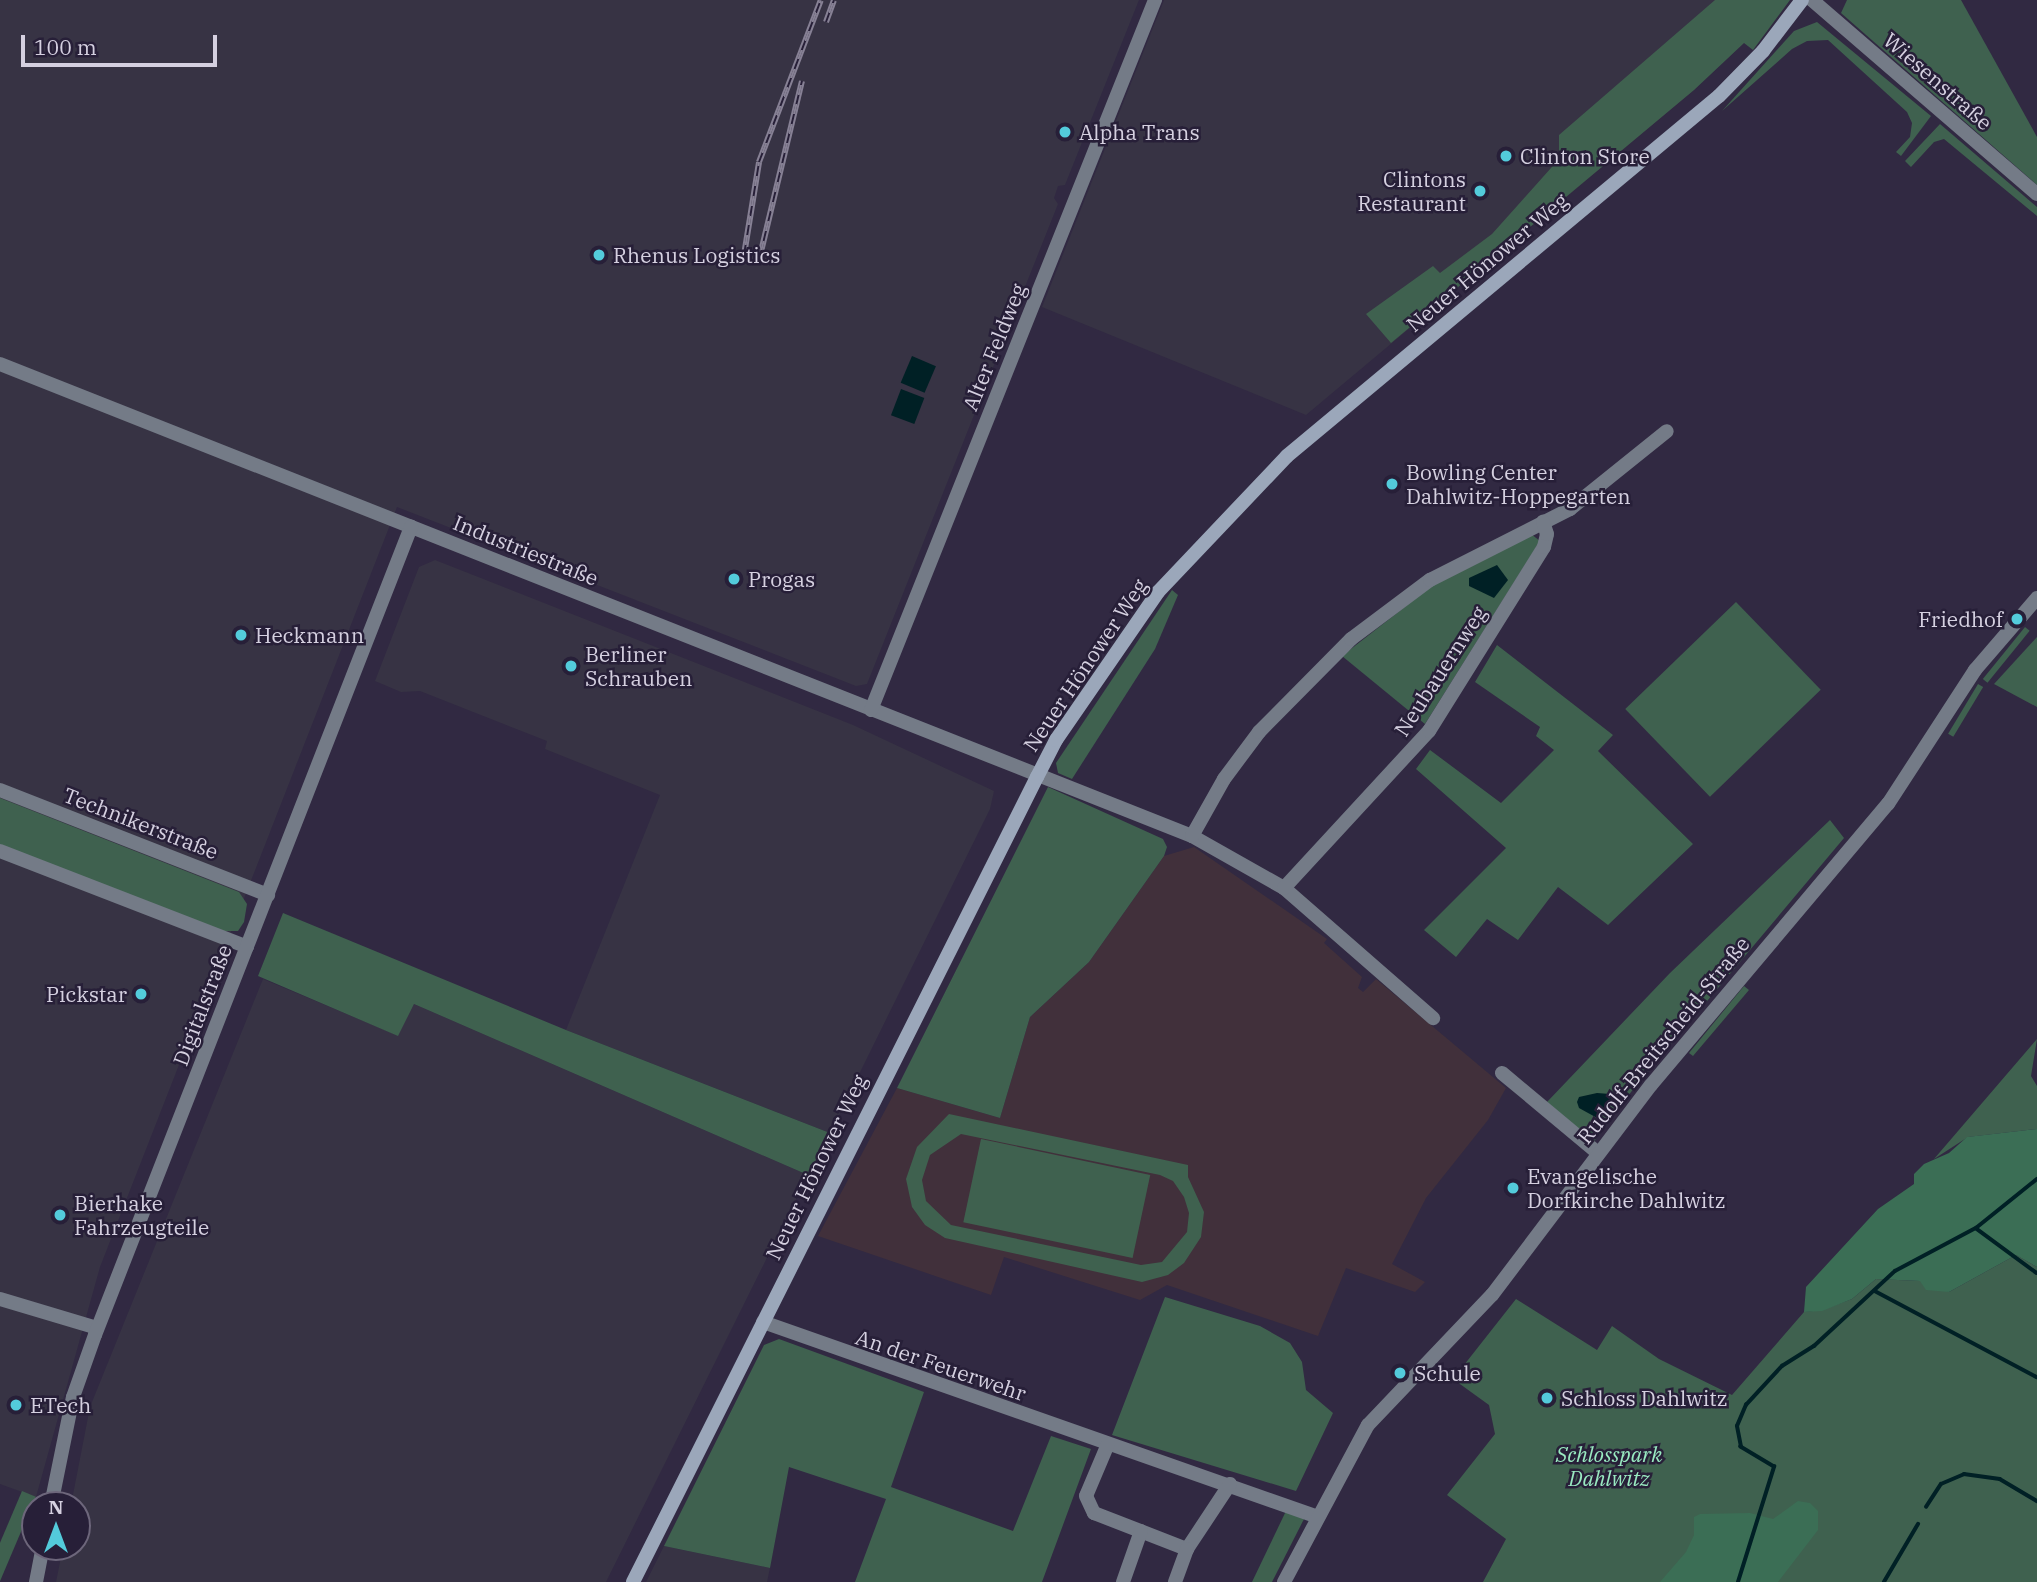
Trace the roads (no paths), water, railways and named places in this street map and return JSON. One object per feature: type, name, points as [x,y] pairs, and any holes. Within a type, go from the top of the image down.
[{"type":"main road","name":"Neuer Hönower Weg","points":[[633,1582],[1056,740],[1158,592],[1228,513],[1287,456],[1718,96],[1763,51],[1802,0]]},
{"type":"street","name":"Alter Feldweg","points":[[871,710],[1155,0]]},
{"type":"street","name":"Wiesenstraße","points":[[1812,0],[2037,194]]},
{"type":"street","name":"Industriestraße","points":[[0,364],[1192,836],[1284,888],[1433,1018]]},
{"type":"street","points":[[1192,836],[1223,780],[1259,732],[1351,639],[1430,580],[1543,523],[1602,487],[1667,431]]},
{"type":"street","name":"Neubauernweg","points":[[1284,888],[1429,732],[1544,547],[1548,534],[1543,523]]},
{"type":"street","name":"Digitalstraße","points":[[54,1491],[73,1397],[97,1328],[411,527]]},
{"type":"street","name":"Rudolf-Breitscheid-Straße","points":[[1284,1582],[1318,1517],[1381,1409],[1492,1295],[1598,1153],[1888,804],[1975,670],[2037,598]]},
{"type":"street","name":"Technikerstraße","points":[[0,790],[268,895]]},
{"type":"street","points":[[0,851],[247,947]]},
{"type":"street","points":[[1502,1073],[1598,1153]]},
{"type":"street","points":[[0,1299],[97,1328]]},
{"type":"street","name":"An der Feuerwehr","points":[[763,1322],[1318,1517]]},
{"type":"street","points":[[1108,1444],[1086,1496],[1094,1513],[1187,1549]]},
{"type":"street","points":[[1175,1582],[1187,1549],[1230,1484]]},
{"type":"street","points":[[1123,1582],[1141,1531]]},
{"type":"street","points":[[36,1582],[40,1561]]},
{"type":"waterway","points":[[1738,1582],[1774,1467],[1741,1447],[1737,1426],[1746,1405],[1782,1366],[1814,1346],[1895,1271],[1976,1228],[2037,1179]]},
{"type":"waterway","points":[[1977,1229],[2037,1273]]},
{"type":"waterway","points":[[1875,1291],[2037,1377]]},
{"type":"waterway","points":[[1926,1507],[1941,1484],[1964,1474],[2000,1479],[2037,1501]]},
{"type":"waterway","points":[[1884,1582],[1918,1524]]},
{"type":"railway","points":[[744,255],[759,162],[821,0]]},
{"type":"railway","points":[[826,22],[834,0]]},
{"type":"railway","points":[[759,260],[802,81]]},
{"type":"place","name":"Alpha Trans","points":[[1065,132]]},
{"type":"place","name":"Clinton Store","points":[[1506,156]]},
{"type":"place","name":"Clintons Restaurant","points":[[1480,191]]},
{"type":"place","name":"Rhenus Logistics","points":[[599,255]]},
{"type":"place","name":"Bowling Center Dahlwitz-Hoppegarten","points":[[1392,484]]},
{"type":"place","name":"Progas","points":[[734,579]]},
{"type":"place","name":"Friedhof","points":[[2017,619]]},
{"type":"place","name":"Heckmann","points":[[241,635]]},
{"type":"place","name":"Berliner Schrauben","points":[[571,666]]},
{"type":"place","name":"Pickstar","points":[[141,994]]},
{"type":"place","name":"Evangelische Dorfkirche Dahlwitz","points":[[1513,1188]]},
{"type":"place","name":"Bierhake Fahrzeugteile","points":[[60,1215]]},
{"type":"place","name":"Schule","points":[[1400,1373]]},
{"type":"place","name":"Schloss Dahlwitz","points":[[1547,1398]]},
{"type":"place","name":"ETech","points":[[16,1405]]},
{"type":"park label","name":"Schlosspark Dahlwitz","points":[[1609,1466]]}]
